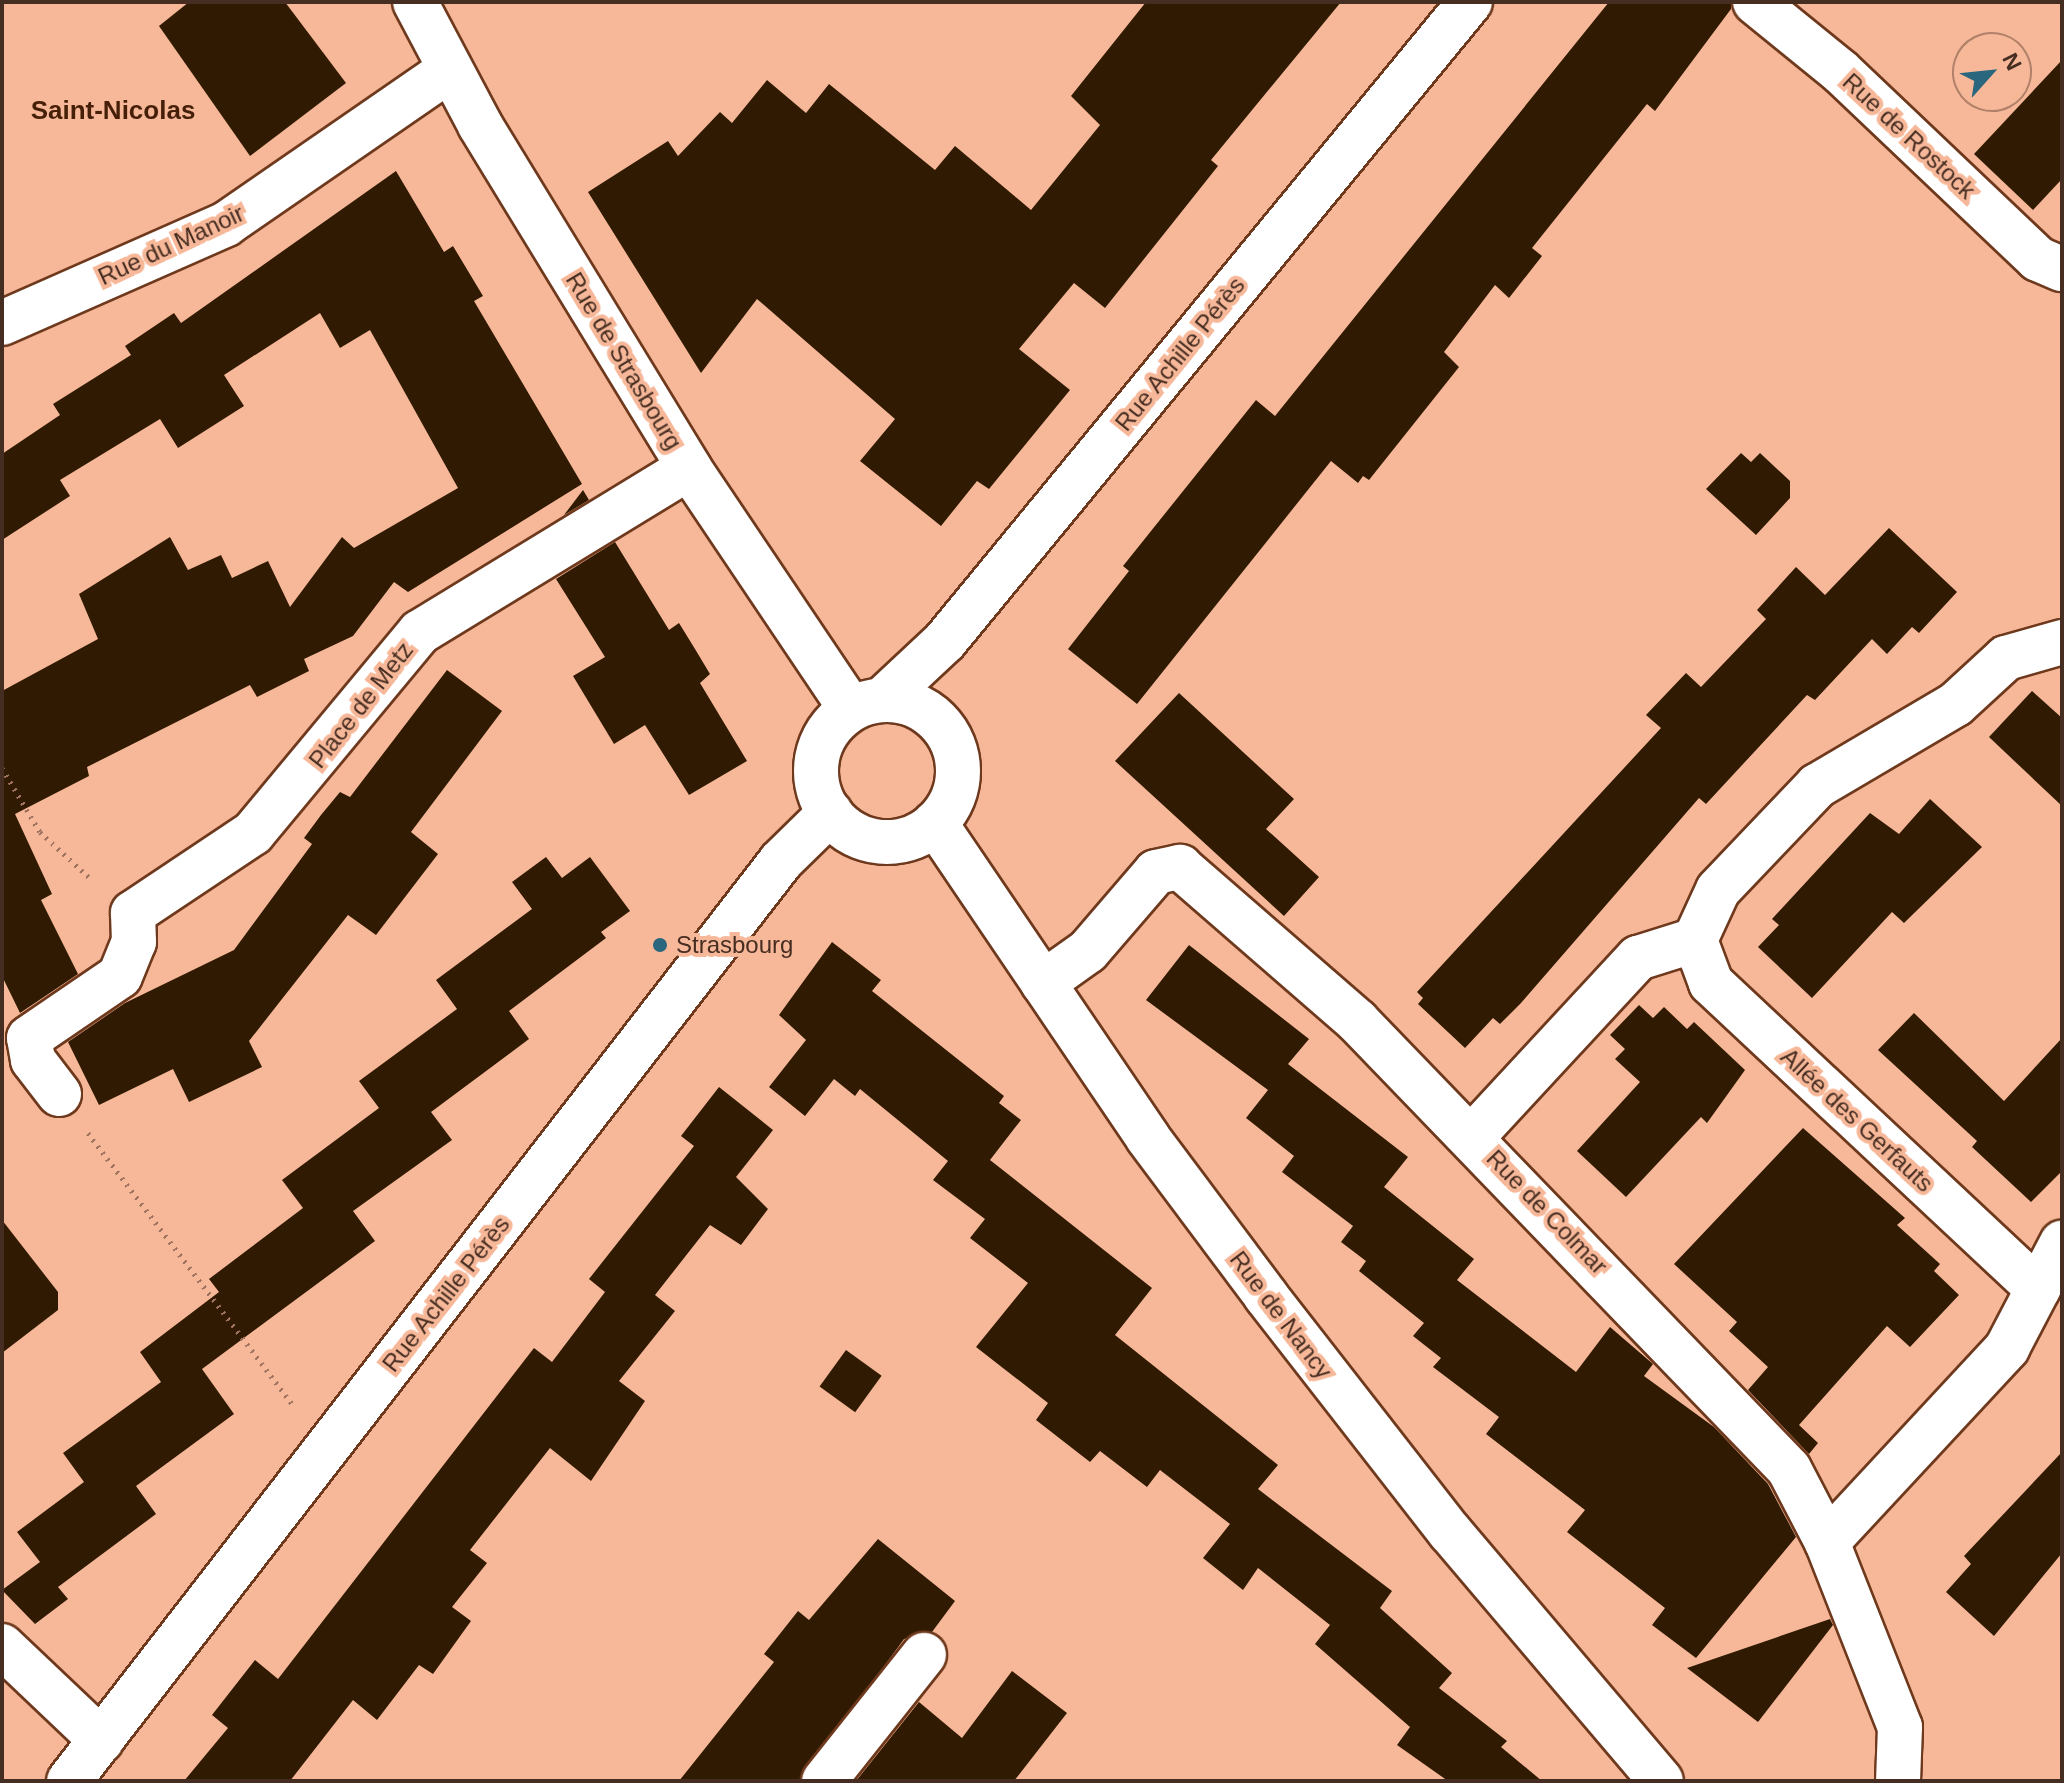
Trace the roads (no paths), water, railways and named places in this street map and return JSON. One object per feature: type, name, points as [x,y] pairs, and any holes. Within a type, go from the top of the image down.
[{"type":"street","name":"Rue de Strasbourg","points":[[415,2],[449,70],[689,468],[866,704]]},
{"type":"street","name":"Rue Achille Pérès","points":[[866,704],[945,641],[1470,2]]},
{"type":"street","name":"Rue de Rostock","points":[[1755,2],[1840,71],[2038,259],[2062,269]]},
{"type":"street","name":"Rue du Manoir","points":[[2,323],[226,224],[449,70]]},
{"type":"street","name":"Place de Metz","points":[[59,1094],[33,1060],[29,1038],[120,976],[134,942],[133,913],[253,833],[420,632],[689,468]]},
{"type":"street","points":[[1473,1136],[1638,958],[1695,940],[1718,890],[1817,786],[1956,704],[2006,658],[2062,642]]},
{"type":"street","points":[[866,704],[923,709],[951,740],[957,780],[935,823],[916,836],[880,841],[852,833],[830,813],[818,788],[818,753],[866,704]]},
{"type":"street","name":"Rue Achille Pérès","points":[[69,1781],[781,861],[830,813]]},
{"type":"street","name":"Rue de Nancy","points":[[935,823],[1148,1138],[1351,1408],[1661,1781]]},
{"type":"street","name":"Rue de Colmar","points":[[1043,983],[1096,943],[1156,872],[1187,870],[1226,902],[1473,1136],[1773,1447],[1827,1542],[1900,1727],[1898,1781]]},
{"type":"street","name":"Allée des Gerfauts","points":[[1695,940],[1711,983],[2038,1289]]},
{"type":"street","points":[[1827,1542],[2007,1348],[2062,1243]]},
{"type":"street","points":[[2,1646],[101,1740]]},
{"type":"street","points":[[824,1781],[924,1655]]},
{"type":"place","name":"Strasbourg","points":[[660,945]]},
{"type":"district","name":"Saint-Nicolas","points":[[113,111]]}]
